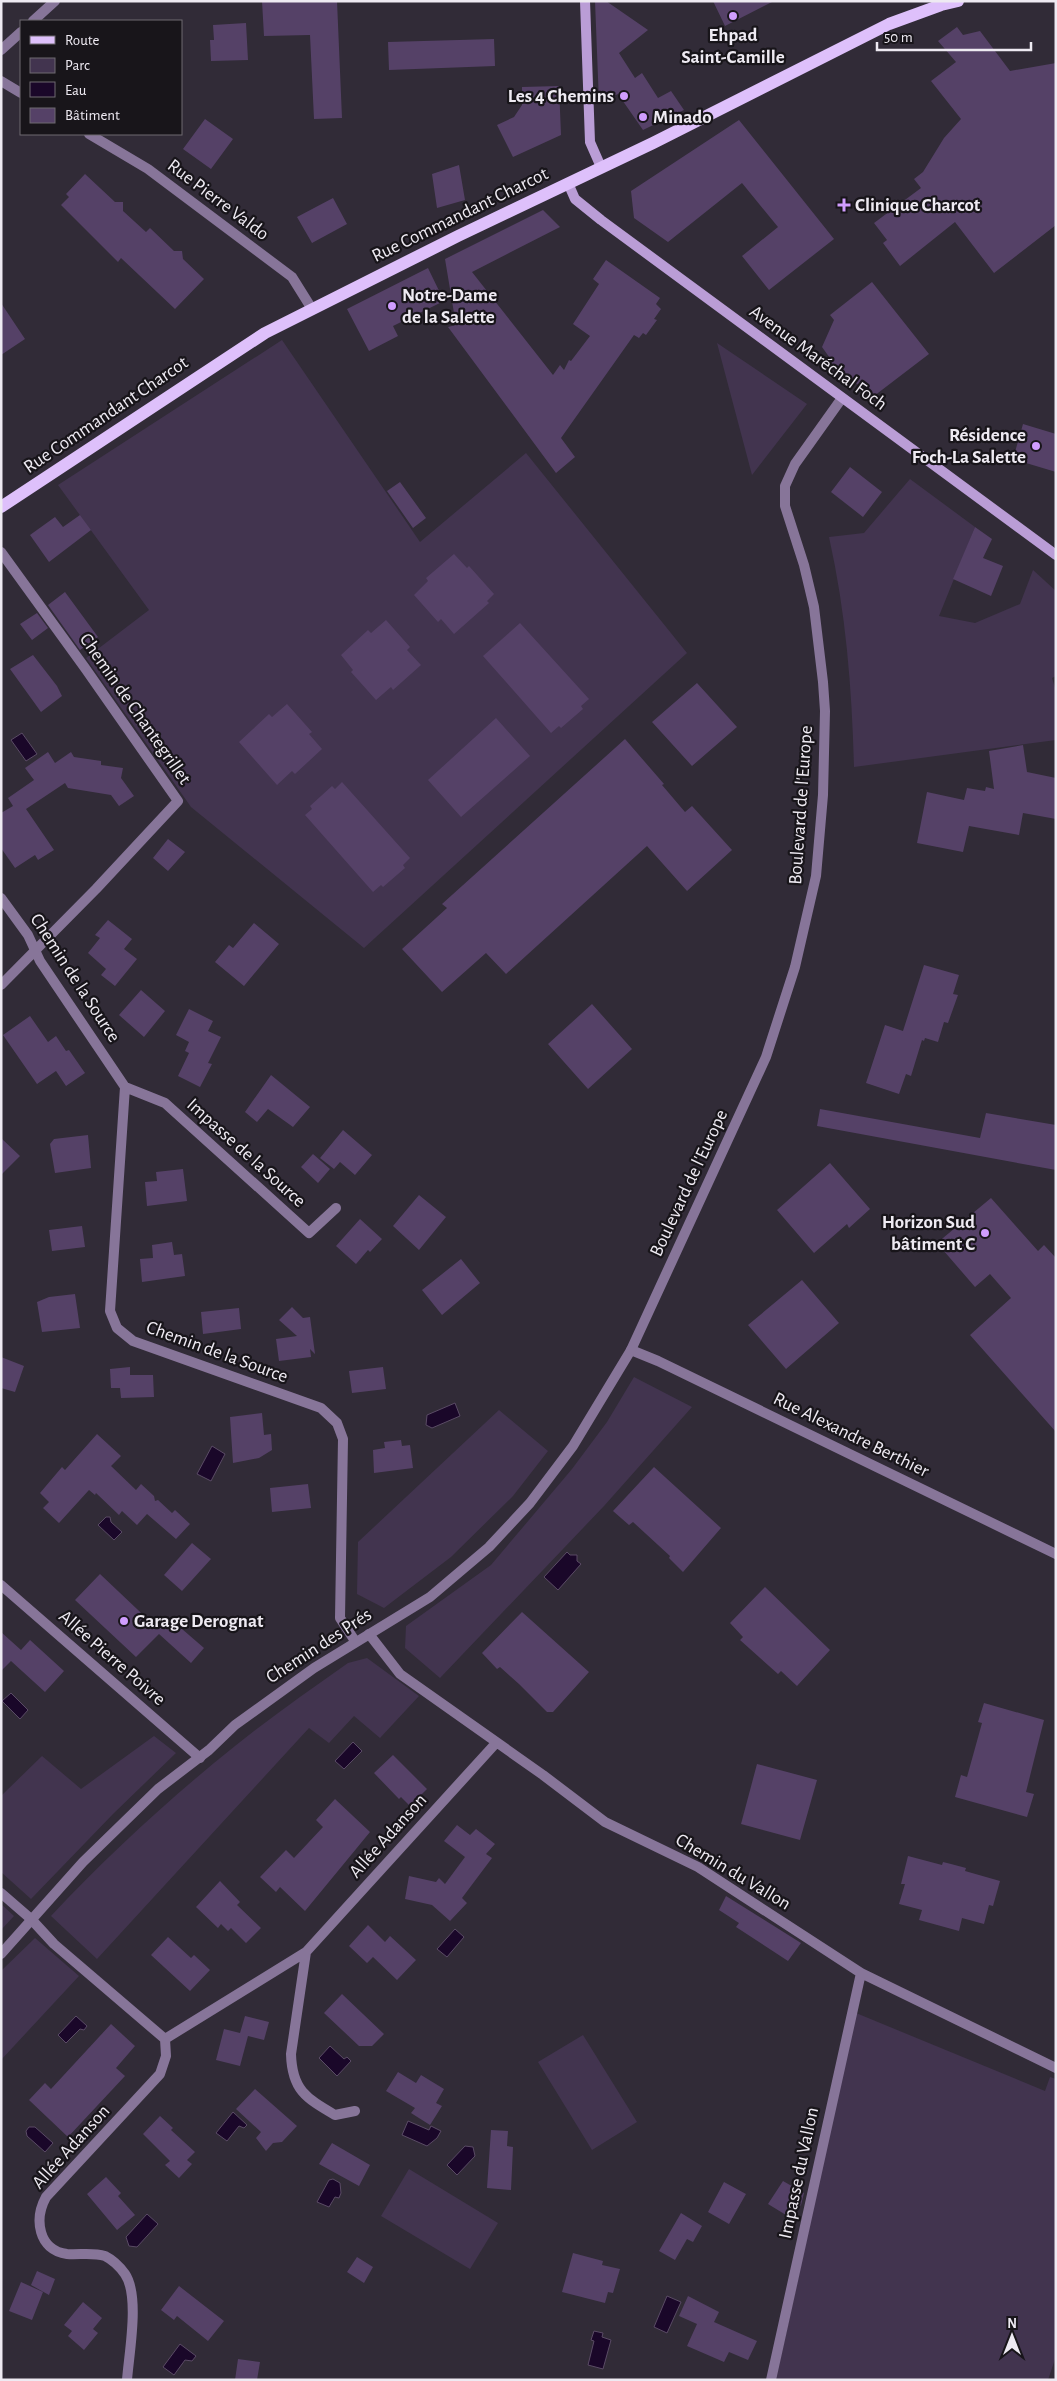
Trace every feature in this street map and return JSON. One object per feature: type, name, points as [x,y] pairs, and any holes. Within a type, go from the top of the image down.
[{"type":"main road","points":[[585,1],[590,142],[601,167]]},
{"type":"main road","name":"Rue Commandant Charcot","points":[[1,507],[257,337],[889,24],[941,5],[958,1]]},
{"type":"main road","name":"Avenue Maréchal Foch","points":[[568,183],[575,199],[601,220],[1056,555]]},
{"type":"street","points":[[34,20],[55,1]]},
{"type":"street","points":[[1,50],[20,33]]},
{"type":"street","points":[[1,81],[20,92]]},
{"type":"street","name":"Rue Pierre Valdo","points":[[91,135],[148,169],[292,278],[312,309]]},
{"type":"street","name":"Boulevard de l'Europe","points":[[631,1350],[766,1058],[795,967],[816,876],[823,794],[823,682],[814,607],[804,565],[785,506],[785,486],[795,464],[842,398]]},
{"type":"street","name":"Chemin de Chantegrillet","points":[[1,552],[86,668],[178,801],[96,889],[1,985]]},
{"type":"street","name":"Chemin de la Source","points":[[1,898],[28,935],[40,961],[125,1087],[110,1311],[116,1328],[132,1341],[321,1408],[337,1423],[343,1439],[340,1618],[355,1641]]},
{"type":"street","name":"Impasse de la Source","points":[[125,1087],[165,1103],[310,1233],[336,1208]]},
{"type":"street","name":"Rue Alexandre Berthier","points":[[631,1350],[658,1361],[1056,1554]]},
{"type":"street","name":"Chemin des Prés","points":[[1,1954],[83,1862],[152,1796],[200,1758],[236,1725],[355,1641],[430,1597],[489,1547],[530,1503],[573,1446],[631,1350]]},
{"type":"street","name":"Allée Pierre Poivre","points":[[1,1585],[200,1758]]},
{"type":"street","name":"Chemin du Vallon","points":[[369,1634],[400,1674],[605,1822],[698,1866],[861,1973],[1056,2068]]},
{"type":"street","name":"Allée Adanson","points":[[127,2380],[132,2304],[131,2289],[126,2275],[106,2257],[94,2254],[66,2254],[55,2250],[45,2242],[39,2229],[38,2218],[40,2208],[46,2197],[160,2074],[166,2056],[164,2039],[306,1952],[496,1743]]},
{"type":"street","points":[[1,1893],[31,1919],[54,1944],[164,2039]]},
{"type":"street","points":[[306,1952],[291,2054],[291,2071],[298,2089],[313,2102],[336,2115],[355,2111]]},
{"type":"street","name":"Impasse du Vallon","points":[[771,2380],[861,1973]]},
{"type":"green space","points":[[282,340],[420,542],[526,453],[687,653],[364,948],[191,807],[86,658],[149,610],[58,485]]},
{"type":"green space","points":[[717,343],[807,404],[752,475]]},
{"type":"green space","points":[[910,479],[975,527],[939,616],[975,623],[1020,604],[1033,570],[1056,591],[1056,676],[1052,678],[1056,691],[1056,740],[854,767],[852,709],[844,623],[829,537],[864,533]]},
{"type":"green space","points":[[634,1377],[692,1407],[604,1506],[440,1678],[405,1648],[406,1626],[491,1565],[572,1469],[607,1422]]},
{"type":"green space","points":[[499,1410],[548,1451],[513,1496],[451,1557],[384,1608],[357,1594],[358,1542]]},
{"type":"green space","points":[[367,1658],[419,1696],[380,1738],[354,1716],[329,1743],[309,1728],[97,1959],[51,1916],[117,1849],[211,1766],[262,1725],[348,1663]]},
{"type":"green space","points":[[154,1736],[176,1753],[113,1814],[31,1899],[1,1872],[1,1796],[42,1756],[81,1789]]},
{"type":"green space","points":[[1,1904],[14,1916],[1,1930]]},
{"type":"green space","points":[[35,1938],[79,1976],[1,2060],[1,1971]]},
{"type":"green space","points":[[856,2013],[1045,2091],[1050,2077],[1056,2079],[1056,2356],[1048,2380],[776,2380]]},
{"type":"green space","points":[[583,2035],[637,2122],[592,2150],[538,2062]]},
{"type":"green space","points":[[409,2169],[498,2223],[470,2269],[381,2216]]},
{"type":"water","points":[[22,733],[37,754],[26,761],[11,740]]},
{"type":"water","points":[[455,1403],[460,1416],[432,1428],[426,1425],[427,1415]]},
{"type":"water","points":[[212,1446],[225,1454],[211,1481],[197,1474]]},
{"type":"water","points":[[106,1517],[110,1517],[111,1522],[122,1532],[114,1540],[98,1525]]},
{"type":"water","points":[[567,1552],[570,1555],[577,1555],[577,1561],[581,1564],[558,1590],[544,1577]]},
{"type":"water","points":[[11,1693],[28,1710],[20,1719],[2,1701]]},
{"type":"water","points":[[353,1742],[362,1751],[344,1769],[335,1761]]},
{"type":"water","points":[[455,1929],[464,1937],[447,1957],[437,1949]]},
{"type":"water","points":[[76,2016],[87,2026],[84,2030],[80,2029],[66,2043],[58,2035]]},
{"type":"water","points":[[330,2046],[344,2059],[347,2057],[351,2061],[337,2076],[319,2058]]},
{"type":"water","points":[[233,2112],[247,2125],[244,2128],[239,2126],[227,2141],[216,2133]]},
{"type":"water","points":[[408,2121],[429,2130],[431,2126],[441,2131],[437,2138],[427,2146],[402,2135]]},
{"type":"water","points":[[29,2127],[35,2127],[53,2143],[45,2152],[27,2136],[26,2131]]},
{"type":"water","points":[[465,2146],[473,2147],[475,2156],[457,2175],[447,2165]]},
{"type":"water","points":[[333,2179],[340,2183],[341,2193],[339,2198],[335,2197],[329,2207],[317,2202],[329,2180]]},
{"type":"water","points":[[147,2214],[158,2224],[137,2247],[129,2246],[126,2237]]},
{"type":"water","points":[[667,2296],[681,2302],[667,2333],[654,2327]]},
{"type":"water","points":[[594,2331],[603,2333],[602,2337],[611,2340],[603,2369],[588,2365],[594,2341],[591,2340]]},
{"type":"water","points":[[180,2344],[196,2356],[192,2361],[185,2360],[174,2375],[163,2367]]},
{"type":"building","points":[[262,1],[337,1],[342,118],[314,119],[310,35],[264,36]]},
{"type":"building","points":[[595,1],[606,1],[648,30],[619,53],[635,78],[642,73],[658,98],[671,91],[684,110],[643,130],[618,94],[599,103]]},
{"type":"building","name":"Ehpad Saint-Camille","points":[[713,1],[774,1],[725,26]]},
{"type":"building","points":[[246,23],[248,60],[211,61],[210,40],[214,40],[213,25]]},
{"type":"building","points":[[957,27],[963,35],[980,31],[1010,71],[1056,63],[1056,225],[994,273],[955,222],[900,266],[883,243],[887,240],[874,223],[921,188],[914,179],[923,172],[944,138],[961,119],[931,81],[956,62],[938,41]]},
{"type":"building","points":[[494,39],[495,66],[389,70],[388,42]]},
{"type":"building","points":[[559,86],[561,135],[513,157],[497,125],[514,117],[522,105],[522,87]]},
{"type":"building","points":[[205,119],[233,139],[211,169],[183,149]]},
{"type":"building","points":[[739,120],[834,239],[769,290],[742,256],[778,227],[742,183],[668,242],[634,218],[631,191]]},
{"type":"building","points":[[459,165],[465,200],[437,208],[432,174]]},
{"type":"building","points":[[85,174],[115,202],[123,202],[123,211],[146,232],[150,228],[174,251],[182,251],[183,259],[204,279],[175,309],[121,258],[118,262],[61,205],[69,197],[66,194]]},
{"type":"building","points":[[333,198],[347,224],[312,243],[297,217]]},
{"type":"building","points":[[543,210],[560,227],[472,272],[553,375],[560,365],[564,370],[569,360],[571,361],[590,336],[573,324],[599,284],[593,279],[606,260],[660,298],[656,304],[661,309],[654,319],[657,320],[646,335],[643,333],[639,338],[634,335],[561,438],[575,457],[556,473],[448,327],[456,325],[445,259]]},
{"type":"building","points":[[428,268],[444,301],[393,326],[398,336],[369,351],[347,309]]},
{"type":"building","points":[[872,282],[929,354],[874,396],[829,364],[832,361],[822,347],[834,320],[830,315]]},
{"type":"building","points":[[1,303],[25,339],[1,355]]},
{"type":"building","name":"Résidence Foch-La Salette","points":[[1023,424],[1056,434],[1056,472],[1013,459]]},
{"type":"building","points":[[850,467],[882,492],[863,517],[831,492]]},
{"type":"building","points":[[400,482],[426,518],[413,528],[387,491]]},
{"type":"building","points":[[80,515],[91,530],[49,562],[30,535],[55,517],[63,527]]},
{"type":"building","points":[[975,527],[992,539],[983,558],[1003,566],[991,596],[953,579]]},
{"type":"building","points":[[454,554],[467,568],[469,566],[494,594],[487,601],[489,603],[454,634],[441,619],[438,622],[414,595],[428,581],[426,578]]},
{"type":"building","points":[[65,592],[98,637],[80,650],[48,605]]},
{"type":"building","points":[[37,613],[48,628],[32,640],[20,624]]},
{"type":"building","points":[[386,620],[410,647],[407,650],[421,665],[393,690],[391,687],[376,700],[351,672],[353,670],[341,655],[368,630],[371,633]]},
{"type":"building","points":[[520,623],[589,699],[581,706],[583,709],[561,728],[559,726],[551,733],[483,656]]},
{"type":"building","points":[[33,655],[57,686],[62,696],[41,712],[10,669]]},
{"type":"building","points":[[697,683],[737,727],[692,766],[652,722]]},
{"type":"building","points":[[287,704],[312,732],[309,734],[322,749],[295,774],[292,771],[277,785],[239,742],[269,714],[272,717]]},
{"type":"building","points":[[496,718],[530,756],[461,817],[428,780]]},
{"type":"building","points":[[625,739],[664,784],[662,785],[685,812],[692,806],[732,850],[687,891],[647,846],[506,974],[486,953],[442,992],[402,949],[447,908],[442,904]]},
{"type":"building","points":[[1023,745],[1027,772],[1056,778],[1056,819],[1023,813],[1019,835],[969,826],[963,852],[917,843],[927,792],[964,800],[967,788],[985,791],[986,787],[994,789],[989,751]]},
{"type":"building","points":[[48,752],[55,763],[71,752],[74,757],[101,761],[101,765],[123,768],[121,778],[134,796],[119,806],[111,795],[68,788],[65,783],[26,809],[54,850],[38,860],[35,855],[15,868],[1,848],[1,813],[13,806],[8,798],[34,780],[25,768]]},
{"type":"building","points":[[342,782],[410,858],[403,865],[405,868],[383,887],[381,885],[373,892],[305,815],[312,809],[310,806],[332,786],[335,789]]},
{"type":"building","points":[[168,839],[185,852],[168,871],[153,858]]},
{"type":"building","points":[[108,920],[132,939],[124,949],[137,959],[115,986],[101,975],[106,969],[88,953],[100,938],[95,935]]},
{"type":"building","points":[[254,923],[279,944],[244,986],[215,962],[229,945],[233,948]]},
{"type":"building","points":[[924,965],[959,975],[953,994],[958,995],[948,1023],[944,1022],[938,1042],[925,1038],[924,1041],[922,1040],[911,1076],[906,1074],[899,1094],[866,1083],[885,1025],[903,1031]]},
{"type":"building","points":[[141,990],[165,1011],[144,1037],[119,1015]]},
{"type":"building","points":[[592,1004],[632,1049],[588,1089],[548,1044]]},
{"type":"building","points":[[189,1009],[213,1021],[208,1031],[221,1037],[208,1063],[212,1064],[200,1087],[178,1076],[189,1053],[185,1051],[189,1042],[176,1035]]},
{"type":"building","points":[[30,1016],[48,1042],[56,1036],[66,1051],[69,1050],[85,1073],[66,1086],[56,1071],[37,1084],[3,1035]]},
{"type":"building","points":[[271,1075],[310,1107],[293,1127],[268,1109],[257,1122],[245,1112]]},
{"type":"building","points":[[820,1109],[980,1138],[986,1113],[1056,1125],[1056,1170],[817,1126]]},
{"type":"building","points":[[343,1130],[372,1155],[355,1175],[340,1162],[334,1169],[320,1158]]},
{"type":"building","points":[[88,1135],[91,1168],[55,1173],[50,1144],[54,1139]]},
{"type":"building","points":[[1,1138],[20,1156],[1,1175]]},
{"type":"building","points":[[313,1154],[330,1169],[318,1183],[301,1167]]},
{"type":"building","points":[[830,1163],[870,1209],[849,1228],[847,1224],[814,1253],[777,1210]]},
{"type":"building","points":[[183,1169],[187,1201],[147,1206],[145,1182],[157,1181],[156,1172]]},
{"type":"building","points":[[419,1195],[446,1217],[419,1250],[393,1226]]},
{"type":"building","points":[[991,1198],[1038,1251],[1044,1245],[1056,1258],[1056,1432],[970,1335],[1011,1298],[990,1274],[975,1287],[937,1243]]},
{"type":"building","points":[[360,1219],[382,1239],[370,1252],[368,1250],[356,1264],[336,1246]]},
{"type":"building","points":[[82,1226],[85,1247],[52,1251],[49,1230]]},
{"type":"building","points":[[172,1242],[174,1255],[182,1254],[185,1276],[142,1282],[140,1259],[153,1258],[152,1245]]},
{"type":"building","points":[[461,1259],[480,1283],[442,1315],[422,1290]]},
{"type":"building","points":[[802,1280],[839,1323],[786,1369],[748,1325]]},
{"type":"building","points":[[75,1294],[80,1328],[42,1332],[37,1302],[49,1297]]},
{"type":"building","points":[[292,1307],[303,1318],[310,1317],[315,1354],[310,1349],[311,1357],[279,1361],[276,1339],[297,1336],[279,1320]]},
{"type":"building","points":[[239,1308],[241,1329],[203,1334],[201,1312]]},
{"type":"building","points":[[1,1357],[24,1366],[15,1392],[1,1388]]},
{"type":"building","points":[[130,1367],[130,1375],[153,1375],[154,1397],[121,1398],[120,1388],[111,1388],[110,1369]]},
{"type":"building","points":[[383,1367],[386,1389],[352,1393],[349,1371]]},
{"type":"building","points":[[262,1413],[264,1435],[271,1434],[272,1450],[259,1458],[233,1463],[230,1417]]},
{"type":"building","points":[[97,1434],[121,1456],[111,1466],[136,1490],[141,1484],[154,1496],[155,1501],[158,1500],[172,1513],[175,1510],[190,1524],[176,1539],[147,1514],[137,1525],[122,1511],[119,1515],[96,1493],[95,1495],[89,1490],[59,1523],[43,1508],[49,1502],[40,1493],[62,1467],[65,1470]]},
{"type":"building","points":[[401,1440],[402,1446],[410,1445],[413,1468],[374,1473],[373,1450],[385,1448],[384,1442]]},
{"type":"building","points":[[654,1467],[721,1528],[683,1572],[669,1558],[670,1556],[633,1522],[629,1525],[613,1511]]},
{"type":"building","points":[[308,1484],[311,1508],[272,1512],[270,1488]]},
{"type":"building","points":[[192,1543],[211,1559],[182,1591],[164,1575]]},
{"type":"building","name":"Garage Derognat","points":[[100,1574],[156,1627],[167,1616],[204,1648],[191,1663],[159,1634],[136,1657],[75,1600]]},
{"type":"building","points":[[765,1587],[830,1650],[797,1686],[781,1671],[778,1674],[740,1640],[743,1637],[730,1623]]},
{"type":"building","points":[[522,1612],[589,1672],[553,1712],[547,1712],[519,1684],[500,1667],[497,1669],[482,1653]]},
{"type":"building","points":[[1,1632],[21,1650],[30,1640],[64,1671],[45,1692],[11,1661],[1,1671]]},
{"type":"building","points":[[984,1703],[1044,1720],[1026,1792],[1034,1794],[1027,1817],[955,1797],[961,1775],[967,1777],[982,1723],[978,1722]]},
{"type":"building","points":[[393,1755],[427,1789],[410,1806],[401,1797],[399,1799],[374,1773]]},
{"type":"building","points":[[757,1764],[817,1780],[800,1840],[741,1824]]},
{"type":"building","points":[[335,1799],[370,1832],[305,1911],[280,1887],[276,1892],[260,1877],[286,1850],[294,1858],[323,1827],[316,1820]]},
{"type":"building","points":[[457,1825],[470,1835],[476,1829],[495,1844],[486,1854],[492,1858],[462,1898],[467,1903],[450,1921],[432,1905],[405,1899],[409,1876],[436,1882],[439,1878],[445,1884],[465,1857],[444,1841]]},
{"type":"building","points":[[908,1856],[942,1865],[943,1862],[966,1868],[965,1871],[1000,1881],[993,1906],[989,1905],[984,1924],[962,1918],[959,1931],[919,1920],[922,1910],[899,1904],[905,1884],[901,1884]]},
{"type":"building","points":[[220,1881],[240,1902],[237,1905],[261,1928],[246,1943],[231,1928],[228,1931],[221,1924],[218,1928],[196,1907]]},
{"type":"building","points":[[726,1896],[801,1943],[788,1961],[736,1927],[739,1923],[719,1910]]},
{"type":"building","points":[[368,1925],[385,1942],[390,1936],[416,1960],[397,1980],[373,1957],[367,1963],[349,1946]]},
{"type":"building","points":[[168,1937],[191,1958],[194,1955],[210,1970],[190,1991],[151,1955]]},
{"type":"building","points":[[342,1994],[384,2034],[372,2046],[359,2046],[324,2013]]},
{"type":"building","points":[[245,2016],[269,2022],[264,2040],[248,2036],[240,2066],[216,2060],[224,2029],[240,2033]]},
{"type":"building","points":[[111,2024],[135,2046],[116,2068],[125,2076],[68,2137],[29,2100],[45,2083],[51,2089]]},
{"type":"building","points":[[398,2072],[416,2083],[421,2075],[444,2089],[436,2103],[442,2106],[430,2125],[411,2113],[415,2108],[386,2091]]},
{"type":"building","points":[[255,2089],[297,2126],[282,2142],[273,2143],[266,2151],[256,2138],[261,2132],[236,2109]]},
{"type":"building","points":[[160,2116],[173,2128],[171,2130],[195,2152],[187,2160],[192,2164],[179,2178],[165,2165],[170,2161],[143,2134]]},
{"type":"building","points":[[491,2130],[508,2131],[507,2146],[513,2147],[511,2190],[487,2188]]},
{"type":"building","points":[[332,2143],[370,2165],[359,2186],[319,2164]]},
{"type":"building","points":[[106,2177],[121,2193],[118,2196],[135,2215],[117,2230],[87,2194]]},
{"type":"building","points":[[783,2181],[804,2193],[801,2205],[786,2215],[768,2204]]},
{"type":"building","points":[[724,2182],[746,2194],[729,2224],[708,2212]]},
{"type":"building","points":[[681,2213],[702,2226],[693,2242],[687,2239],[675,2260],[659,2251]]},
{"type":"building","points":[[573,2253],[603,2261],[602,2265],[620,2269],[613,2293],[608,2292],[605,2303],[562,2292]]},
{"type":"building","points":[[357,2257],[373,2267],[364,2283],[347,2272]]},
{"type":"building","points":[[37,2271],[55,2279],[49,2295],[31,2285]]},
{"type":"building","points":[[21,2282],[43,2292],[32,2320],[9,2311]]},
{"type":"building","points":[[179,2286],[224,2321],[208,2341],[177,2316],[174,2320],[161,2310]]},
{"type":"building","points":[[688,2296],[719,2312],[714,2322],[757,2341],[748,2360],[729,2352],[724,2362],[687,2346],[697,2324],[679,2316]]},
{"type":"building","points":[[83,2302],[102,2318],[93,2329],[98,2333],[84,2350],[68,2336],[72,2331],[64,2325]]},
{"type":"building","points":[[238,2359],[260,2362],[257,2380],[235,2380]]},
{"type":"place","name":"Ehpad Saint-Camille","points":[[733,16]]},
{"type":"place","name":"Les 4 Chemins","points":[[624,96]]},
{"type":"place","name":"Minado","points":[[643,117]]},
{"type":"place","name":"Clinique Charcot","points":[[844,205]]},
{"type":"place","name":"Notre-Dame de la Salette","points":[[392,306]]},
{"type":"place","name":"Résidence Foch-La Salette","points":[[1036,446]]},
{"type":"place","name":"Horizon Sud bâtiment C","points":[[985,1233]]},
{"type":"place","name":"Garage Derognat","points":[[124,1621]]}]
